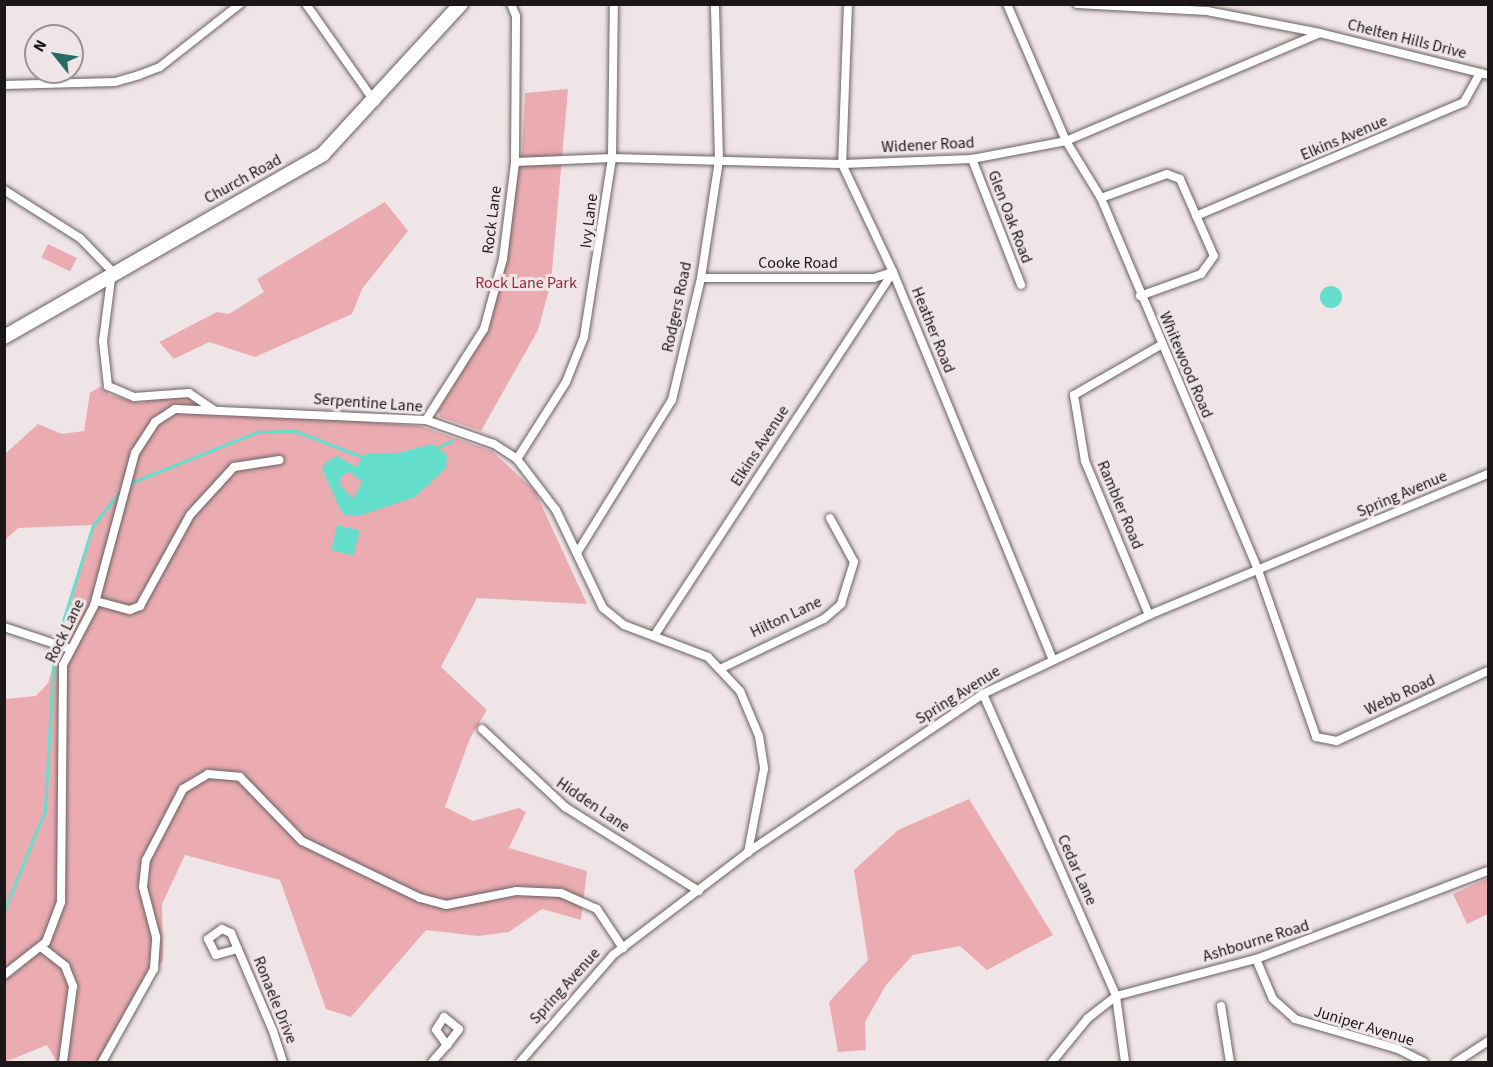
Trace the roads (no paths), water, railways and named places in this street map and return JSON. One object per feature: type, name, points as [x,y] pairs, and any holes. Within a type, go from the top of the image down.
[{"type":"main road","name":"Church Road","points":[[4,337],[112,271],[323,154],[375,102],[461,4]]},
{"type":"street","points":[[4,85],[115,82],[139,75],[160,67],[240,4]]},
{"type":"street","points":[[306,4],[375,102]]},
{"type":"street","name":"Rock Lane","points":[[426,420],[488,318],[503,259],[515,162],[516,16],[511,4]]},
{"type":"street","name":"Ivy Lane","points":[[517,459],[580,353],[598,268],[612,158],[614,4]]},
{"type":"street","name":"Rodgers Road","points":[[577,553],[672,400],[702,278],[719,160],[716,4]]},
{"type":"street","name":"Heather Road","points":[[848,4],[842,164],[893,272],[1052,658]]},
{"type":"street","name":"Whitewood Road","points":[[1007,4],[1066,141],[1101,198],[1140,296],[1258,570],[1313,731],[1323,742]]},
{"type":"street","name":"Chelten Hills Drive","points":[[1077,4],[1167,7],[1320,33],[1484,74]]},
{"type":"street","name":"Widener Road","points":[[515,162],[612,158],[842,164],[972,159],[1066,141],[1320,33]]},
{"type":"street","name":"Elkins Avenue","points":[[1196,216],[1464,102],[1484,74]]},
{"type":"street","name":"Glen Oak Road","points":[[972,159],[1021,285]]},
{"type":"street","points":[[1101,198],[1167,174],[1180,179],[1214,256],[1201,274],[1140,296]]},
{"type":"street","points":[[4,190],[80,238],[112,271]]},
{"type":"street","name":"Serpentine Lane","points":[[112,271],[103,341],[108,386],[134,397],[189,393],[213,408],[426,420],[494,444],[517,459],[544,490],[603,608],[624,625],[654,636],[722,668]]},
{"type":"street","name":"Elkins Avenue","points":[[654,636],[893,272]]},
{"type":"street","name":"Cooke Road","points":[[702,278],[874,278],[893,272]]},
{"type":"street","name":"Rambler Road","points":[[1149,615],[1085,461],[1074,395],[1161,345]]},
{"type":"street","name":"Rock Lane","points":[[4,975],[41,947],[53,929],[63,890],[66,760],[59,686],[67,648],[96,601],[131,467],[143,437],[161,417],[175,409],[213,408]]},
{"type":"street","points":[[96,601],[130,610],[140,606],[190,515],[234,467],[279,460]]},
{"type":"street","name":"Spring Avenue","points":[[520,1062],[578,990],[623,948],[748,852],[983,694],[1052,658],[1149,615],[1488,474]]},
{"type":"street","name":"Hilton Lane","points":[[722,668],[824,619],[841,604],[854,562],[830,518]]},
{"type":"street","points":[[4,627],[67,648]]},
{"type":"street","points":[[722,668],[749,709],[762,748],[762,800],[748,852]]},
{"type":"street","name":"Webb Road","points":[[1323,742],[1488,671]]},
{"type":"street","name":"Cedar Lane","points":[[983,694],[1116,996],[1125,1062]]},
{"type":"street","name":"Hidden Lane","points":[[482,729],[565,807],[699,891]]},
{"type":"street","points":[[102,1062],[154,969],[156,937],[143,887],[146,860],[183,789],[207,774],[240,777],[302,841],[420,898],[446,905],[516,891],[561,893],[597,909],[623,948]]},
{"type":"street","name":"Ashbourne Road","points":[[1052,1062],[1088,1018],[1116,996],[1256,959],[1488,871]]},
{"type":"street","points":[[41,947],[65,966],[73,986],[63,1062]]},
{"type":"street","name":"Ronaele Drive","points":[[238,949],[284,1062]]},
{"type":"street","name":"Juniper Avenue","points":[[1256,959],[1273,999],[1295,1018],[1398,1049],[1424,1062]]},
{"type":"street","points":[[1221,1006],[1230,1062]]},
{"type":"street","points":[[1456,1062],[1488,1041]]},
{"type":"street","points":[[432,1062],[447,1045]]},
{"type":"waterway","points":[[130,483],[257,432],[295,431],[368,459]]},
{"type":"waterway","points":[[434,449],[451,441]]},
{"type":"waterway","points":[[4,911],[45,810],[54,650],[93,525],[122,489]]},
{"type":"park label","name":"Rock Lane Park","points":[[526,283]]}]
